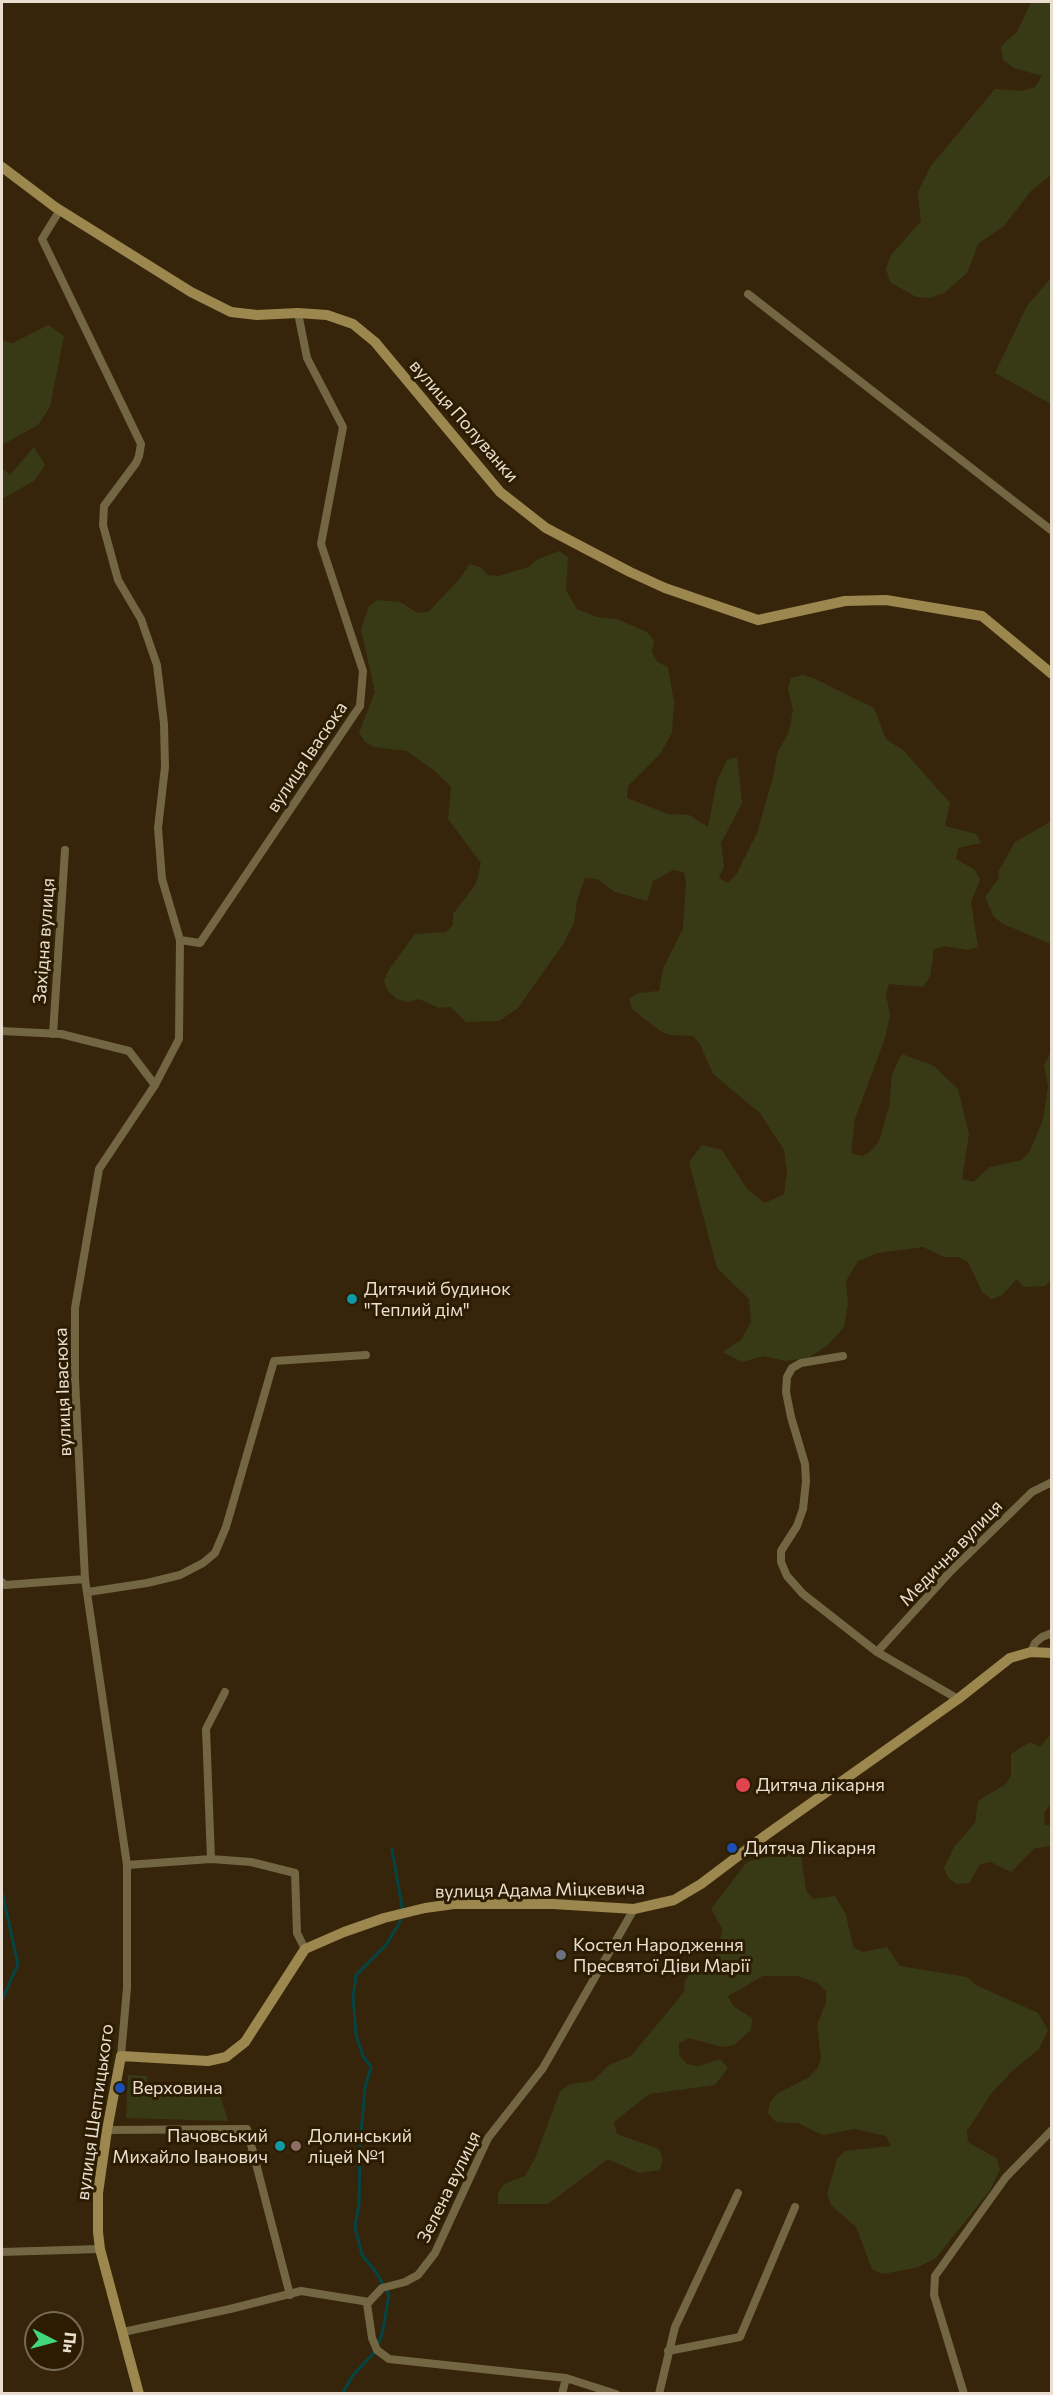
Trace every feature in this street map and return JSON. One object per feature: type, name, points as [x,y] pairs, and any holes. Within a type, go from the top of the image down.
[{"type":"street","name":"вулиця Полуванки","points":[[2,167],[60,210],[191,292],[231,312],[257,315],[298,313],[327,315],[353,324],[375,342],[500,492],[546,528],[630,572],[665,588],[758,620],[845,601],[886,600],[982,616],[1052,674]]},
{"type":"street","name":"вулиця Івасюка","points":[[60,210],[42,239],[141,444],[140,456],[136,463],[104,506],[104,525],[118,580],[141,619],[157,665],[165,767],[159,838],[162,879],[180,940],[179,1039],[155,1085],[99,1169],[75,1308],[75,1379],[85,1579],[127,1865]]},
{"type":"street","points":[[748,294],[1051,530]]},
{"type":"street","name":"вулиця Івасюка","points":[[180,940],[200,943],[360,706],[363,671],[321,544],[343,428],[307,358],[298,313]]},
{"type":"street","name":"Західна вулиця","points":[[53,1034],[65,850]]},
{"type":"street","points":[[2,1031],[53,1034],[129,1051],[155,1085]]},
{"type":"street","points":[[88,1592],[147,1583],[180,1575],[203,1563],[215,1553],[226,1527],[274,1361],[366,1355]]},
{"type":"street","points":[[843,1356],[801,1363],[792,1368],[787,1377],[786,1392],[805,1464],[806,1481],[803,1509],[797,1526],[781,1551],[781,1562],[787,1576],[803,1594],[877,1652],[958,1699]]},
{"type":"street","name":"Медична вулиця","points":[[877,1652],[949,1573],[1032,1492],[1052,1482]]},
{"type":"street","points":[[2,1582],[5,1585],[85,1579]]},
{"type":"street","points":[[1031,1652],[1035,1643],[1052,1633]]},
{"type":"street","name":"вулиця Адама Міцкевича","points":[[305,1949],[384,1918],[424,1908],[454,1904],[553,1904],[634,1909],[674,1899],[701,1884],[958,1699],[1010,1658],[1031,1652],[1052,1653]]},
{"type":"street","points":[[211,1859],[206,1729],[225,1692]]},
{"type":"street","points":[[121,2056],[208,2061],[226,2056],[245,2042],[305,1949],[297,1933],[295,1873],[251,1862],[211,1859],[127,1865]]},
{"type":"street","name":"вулиця Шептицького","points":[[127,1865],[127,1988],[121,2056],[98,2193],[100,2249],[139,2394]]},
{"type":"street","name":"Зелена вулиця","points":[[368,2303],[382,2288],[405,2282],[418,2275],[435,2253],[488,2138],[543,2068],[634,1909]]},
{"type":"street","points":[[107,2130],[247,2129],[290,2295]]},
{"type":"street","points":[[964,2394],[934,2295],[935,2276],[1006,2177],[1052,2130]]},
{"type":"street","points":[[659,2394],[675,2327],[738,2193]]},
{"type":"street","points":[[668,2351],[740,2337],[795,2207]]},
{"type":"street","points":[[2,2252],[100,2249]]},
{"type":"street","points":[[123,2332],[301,2291],[368,2303],[372,2338],[377,2350],[388,2359],[566,2378],[616,2394]]},
{"type":"street","points":[[562,2394],[566,2378]]},
{"type":"green space","points":[[1031,2],[1051,2],[1051,175],[1031,191],[1004,226],[979,243],[967,273],[944,293],[930,298],[916,297],[890,282],[886,269],[891,255],[921,221],[918,192],[930,167],[995,89],[1022,91],[1035,87],[1042,76],[1014,68],[1003,60],[1001,46],[1017,32]]},
{"type":"green space","points":[[1051,278],[1051,404],[995,373],[1027,306]]},
{"type":"green space","points":[[48,325],[64,336],[50,407],[38,425],[2,445],[2,341],[13,343]]},
{"type":"green space","points":[[34,447],[45,465],[34,481],[2,499],[2,468],[10,475]]},
{"type":"green space","points":[[559,551],[568,557],[566,590],[577,609],[597,617],[617,619],[647,632],[654,641],[652,652],[657,662],[668,667],[674,702],[672,732],[661,753],[628,786],[627,798],[668,814],[689,815],[708,827],[717,781],[727,760],[737,757],[742,803],[721,843],[724,867],[719,878],[728,883],[736,875],[757,833],[774,774],[777,753],[789,732],[793,710],[788,689],[791,678],[803,675],[874,708],[886,739],[904,751],[950,803],[945,826],[976,834],[981,843],[958,848],[956,859],[975,870],[980,880],[971,902],[978,947],[967,950],[945,946],[934,949],[930,977],[923,987],[889,984],[886,994],[890,1016],[885,1038],[855,1119],[851,1153],[862,1156],[871,1151],[879,1141],[889,1107],[892,1074],[902,1054],[934,1066],[958,1089],[969,1134],[962,1179],[973,1182],[990,1167],[1022,1160],[1030,1151],[1043,1120],[1048,1087],[1044,1065],[1051,1051],[1052,1277],[1046,1286],[1023,1287],[1017,1279],[1002,1295],[992,1299],[982,1292],[968,1262],[958,1257],[944,1257],[923,1247],[878,1253],[858,1261],[846,1281],[848,1304],[844,1327],[828,1345],[808,1358],[785,1361],[764,1356],[742,1362],[723,1352],[741,1340],[751,1322],[749,1299],[717,1268],[689,1162],[702,1145],[722,1150],[747,1189],[765,1203],[784,1194],[787,1172],[784,1150],[760,1113],[713,1074],[700,1044],[693,1036],[670,1035],[660,1031],[632,1009],[629,999],[638,993],[659,991],[663,969],[683,929],[686,883],[684,872],[673,870],[653,881],[647,901],[615,892],[597,879],[585,878],[577,900],[574,923],[563,944],[518,1008],[499,1021],[466,1022],[450,1007],[439,1008],[419,999],[408,1002],[397,999],[388,991],[384,981],[388,971],[415,934],[446,932],[453,925],[453,914],[476,884],[481,863],[448,819],[451,787],[435,771],[407,751],[374,747],[365,742],[359,732],[375,692],[361,629],[369,606],[377,600],[400,602],[418,613],[428,612],[458,581],[470,564],[480,567],[488,575],[498,576],[529,567],[536,560]]},
{"type":"green space","points":[[1052,822],[1051,944],[1003,924],[994,917],[985,897],[999,878],[998,872],[1015,842]]},
{"type":"green space","points":[[1051,1734],[1051,1803],[1044,1813],[1045,1825],[1051,1825],[1051,1846],[1035,1848],[1011,1872],[991,1862],[980,1864],[969,1883],[957,1884],[948,1878],[944,1868],[954,1847],[975,1823],[978,1801],[1006,1784],[1011,1775],[1011,1754],[1030,1742],[1040,1747]]},
{"type":"green space","points":[[790,1853],[801,1857],[806,1890],[813,1899],[835,1896],[846,1915],[853,1947],[863,1952],[887,1947],[900,1966],[967,1977],[976,1985],[1038,2013],[1048,2030],[1039,2049],[1012,2071],[991,2094],[967,2131],[968,2142],[996,2158],[1000,2169],[990,2190],[936,2258],[916,2268],[882,2274],[872,2269],[856,2227],[831,2205],[827,2194],[837,2159],[845,2151],[891,2146],[886,2136],[855,2129],[822,2135],[798,2123],[776,2122],[768,2113],[770,2102],[777,2094],[809,2077],[817,2069],[821,2059],[817,2025],[826,2003],[826,1991],[818,1983],[797,1976],[763,1976],[728,1996],[733,2006],[752,2018],[751,2030],[734,2045],[722,2047],[689,2038],[679,2043],[679,2055],[687,2064],[699,2066],[720,2059],[728,2068],[715,2085],[649,2094],[614,2122],[617,2134],[659,2149],[663,2159],[660,2170],[639,2173],[608,2159],[548,2204],[498,2204],[498,2193],[504,2184],[525,2176],[536,2156],[560,2091],[570,2084],[593,2081],[609,2065],[631,2056],[684,1992],[685,1981],[692,1971],[713,1960],[719,1951],[722,1928],[711,1909],[746,1863]]},
{"type":"green space","points":[[128,2075],[147,2076],[148,2087],[185,2088],[186,2081],[216,2082],[228,2121],[126,2118]]},
{"type":"waterway","points":[[342,2394],[353,2375],[373,2354],[382,2335],[389,2295],[376,2272],[362,2255],[355,2227],[359,2204],[360,2145],[365,2088],[371,2067],[363,2056],[356,2035],[353,1997],[356,1975],[386,1945],[400,1922],[402,1907],[392,1849]]},
{"type":"waterway","points":[[2,1892],[18,1964],[2,2000]]},
{"type":"place","name":"Дитячий будинок \"Теплий дім\"","points":[[352,1299]]},
{"type":"place","name":"Дитяча лікарня","points":[[743,1785]]},
{"type":"place","name":"Дитяча Лікарня","points":[[732,1848]]},
{"type":"place","name":"Костел Народження Пресвятої Діви Марії","points":[[561,1955]]},
{"type":"place","name":"Верховина","points":[[120,2088]]},
{"type":"place","name":"Пачовський Михайло Іванович","points":[[280,2146]]},
{"type":"place","name":"Долинський ліцей №1","points":[[296,2146]]}]
